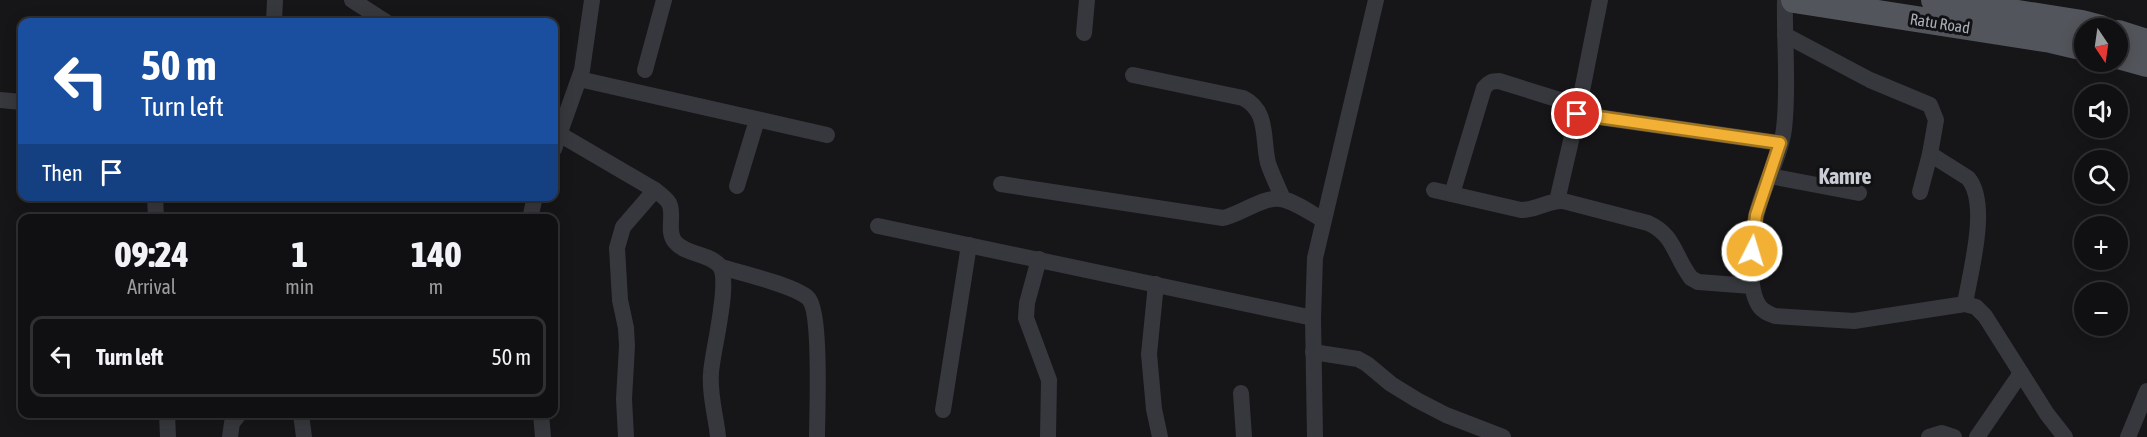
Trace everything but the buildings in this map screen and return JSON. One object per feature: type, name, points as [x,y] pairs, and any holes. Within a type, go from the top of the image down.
[{"type":"main road","name":"Ratu Road","points":[[1794,0],[2074,45]]},
{"type":"main road","name":"Ratu Road","points":[[1934,0],[2074,22]]},
{"type":"main road","points":[[2128,36],[2147,42]]},
{"type":"main road","points":[[2128,59],[2147,64]]},
{"type":"street","points":[[274,18],[275,0]]},
{"type":"street","points":[[352,0],[380,18]]},
{"type":"street","points":[[558,131],[579,79],[587,45],[592,0]]},
{"type":"street","points":[[645,70],[664,0]]},
{"type":"street","points":[[1084,33],[1087,0]]},
{"type":"street","points":[[1315,437],[1313,318],[1315,258],[1376,0]]},
{"type":"street","points":[[1557,201],[1600,0]]},
{"type":"street","points":[[1785,0],[1786,104],[1780,143],[1756,215],[1753,233],[1752,286],[1761,309],[1775,316],[1854,321],[1965,304],[1976,307],[1985,316],[2065,437]]},
{"type":"street","points":[[1785,35],[1870,80],[1930,105],[1936,120],[1920,192]]},
{"type":"street","points":[[1133,75],[1243,98],[1254,104],[1259,112],[1268,161],[1283,199]]},
{"type":"street","points":[[579,79],[826,135]]},
{"type":"street","points":[[1452,194],[1484,88],[1492,81],[1499,81],[1578,110],[1780,143]]},
{"type":"street","points":[[0,100],[18,102]]},
{"type":"street","points":[[737,186],[757,120]]},
{"type":"street","points":[[558,140],[655,190],[668,201],[671,210],[673,241],[680,247],[712,260],[721,267],[798,291],[810,298],[817,329],[818,437]]},
{"type":"street","points":[[1930,154],[1968,178],[1977,196],[1978,225],[1965,304]]},
{"type":"street","points":[[1770,176],[1859,193]]},
{"type":"street","points":[[1001,184],[1223,218],[1243,212],[1266,200],[1283,199],[1323,220]]},
{"type":"street","points":[[626,437],[624,399],[627,346],[620,300],[617,248],[623,227],[655,190]]},
{"type":"street","points":[[1434,190],[1521,210],[1533,210],[1557,201],[1648,223],[1660,228],[1666,234],[1691,278],[1698,282],[1752,286]]},
{"type":"street","points":[[878,226],[1313,318]]},
{"type":"street","points":[[944,410],[969,245]]},
{"type":"street","points":[[1039,259],[1027,303],[1026,318],[1049,380],[1048,437]]},
{"type":"street","points":[[718,437],[711,373],[724,284],[721,267]]},
{"type":"street","points":[[1156,284],[1149,354],[1154,409],[1160,437]]},
{"type":"street","points":[[1314,352],[1358,359],[1417,400],[1446,415],[1503,437]]},
{"type":"street","points":[[1977,437],[2021,373]]},
{"type":"street","points":[[2128,437],[2147,391]]},
{"type":"street","points":[[1241,393],[1244,437]]},
{"type":"street","points":[[167,418],[168,437]]},
{"type":"street","points":[[230,437],[232,423],[236,418]]},
{"type":"street","points":[[302,418],[304,437]]},
{"type":"street","points":[[541,418],[543,437]]},
{"type":"street","points":[[1929,437],[1942,433],[1954,437]]},
{"type":"district","name":"Kamre","points":[[1845,176]]},
{"type":"route","points":[[1577,114],[1780,143],[1756,215],[1752,251]]}]
